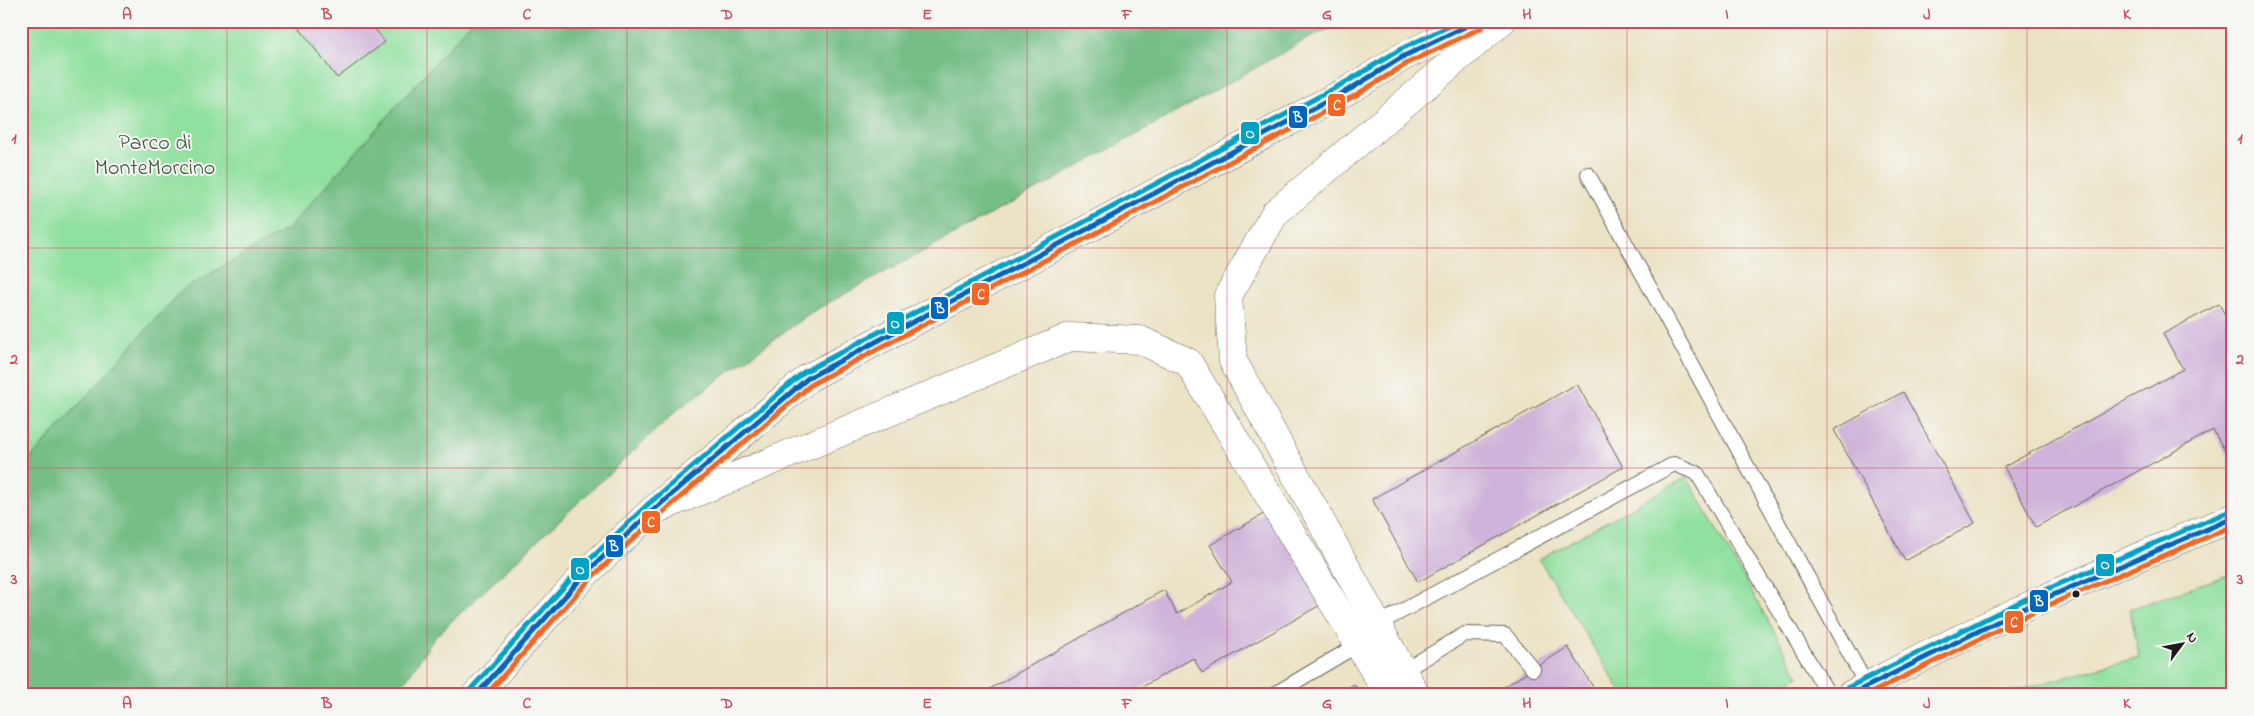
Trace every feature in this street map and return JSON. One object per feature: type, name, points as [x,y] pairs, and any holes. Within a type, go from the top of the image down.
[{"type":"street","points":[[476,695],[587,572],[651,512],[808,378],[1352,88],[1404,56],[1478,21]]},
{"type":"street","points":[[1416,695],[1233,361],[1228,296],[1275,214],[1502,21]]},
{"type":"street","points":[[651,512],[1070,337],[1140,340],[1188,362],[1389,695]]},
{"type":"street","points":[[1858,690],[2072,585],[2142,554],[2233,518]]},
{"type":"lane","points":[[1588,174],[1858,690]]},
{"type":"lane","points":[[1378,624],[1674,464],[1697,473],[1829,695]]},
{"type":"lane","points":[[1403,671],[1465,634],[1505,635],[1533,669]]},
{"type":"lane","points":[[1273,695],[1358,644]]},
{"type":"green space","name":"Parco di MonteMorcino","points":[[21,21],[472,21],[289,228],[181,291],[21,469]]},
{"type":"green space","points":[[472,21],[1346,21],[1307,39],[810,313],[677,410],[435,637],[396,695],[21,695],[21,469],[181,291],[289,228]]},
{"type":"green space","points":[[1687,477],[1799,676],[1768,695],[1623,695],[1539,559]]},
{"type":"green space","points":[[2233,573],[2233,695],[2000,695],[2139,657],[2130,609]]},
{"type":"building","points":[[294,21],[369,21],[385,42],[337,78]]},
{"type":"building","points":[[2219,304],[2233,329],[2233,465],[2213,430],[2036,527],[2004,467],[2183,369],[2163,334]]},
{"type":"building","points":[[1577,384],[1623,467],[1418,582],[1372,499]]},
{"type":"building","points":[[1903,392],[1975,523],[1905,561],[1834,430]]},
{"type":"building","points":[[1274,508],[1327,601],[1202,673],[1193,658],[1128,695],[979,695],[1164,590],[1177,614],[1232,582],[1210,545]]},
{"type":"building","points":[[1568,647],[1598,695],[1491,695]]},
{"type":"building","points":[[1354,684],[1361,695],[1336,695]]},
{"type":"transit line","name":"O","points":[[470,690],[582,567],[646,506],[804,372],[1348,81],[1401,49],[1460,21]]},
{"type":"transit line","name":"B","points":[[476,695],[587,572],[651,512],[808,378],[1352,88],[1404,56],[1477,21]]},
{"type":"transit line","name":"C","points":[[486,695],[592,577],[656,518],[812,384],[1356,95],[1408,63],[1481,28]]},
{"type":"transit line","name":"O","points":[[1847,688],[2036,594],[2230,511]]},
{"type":"transit line","name":"B","points":[[1850,695],[2039,601],[2233,518]]},
{"type":"transit line","name":"C","points":[[1867,695],[2042,608],[2233,526]]}]
